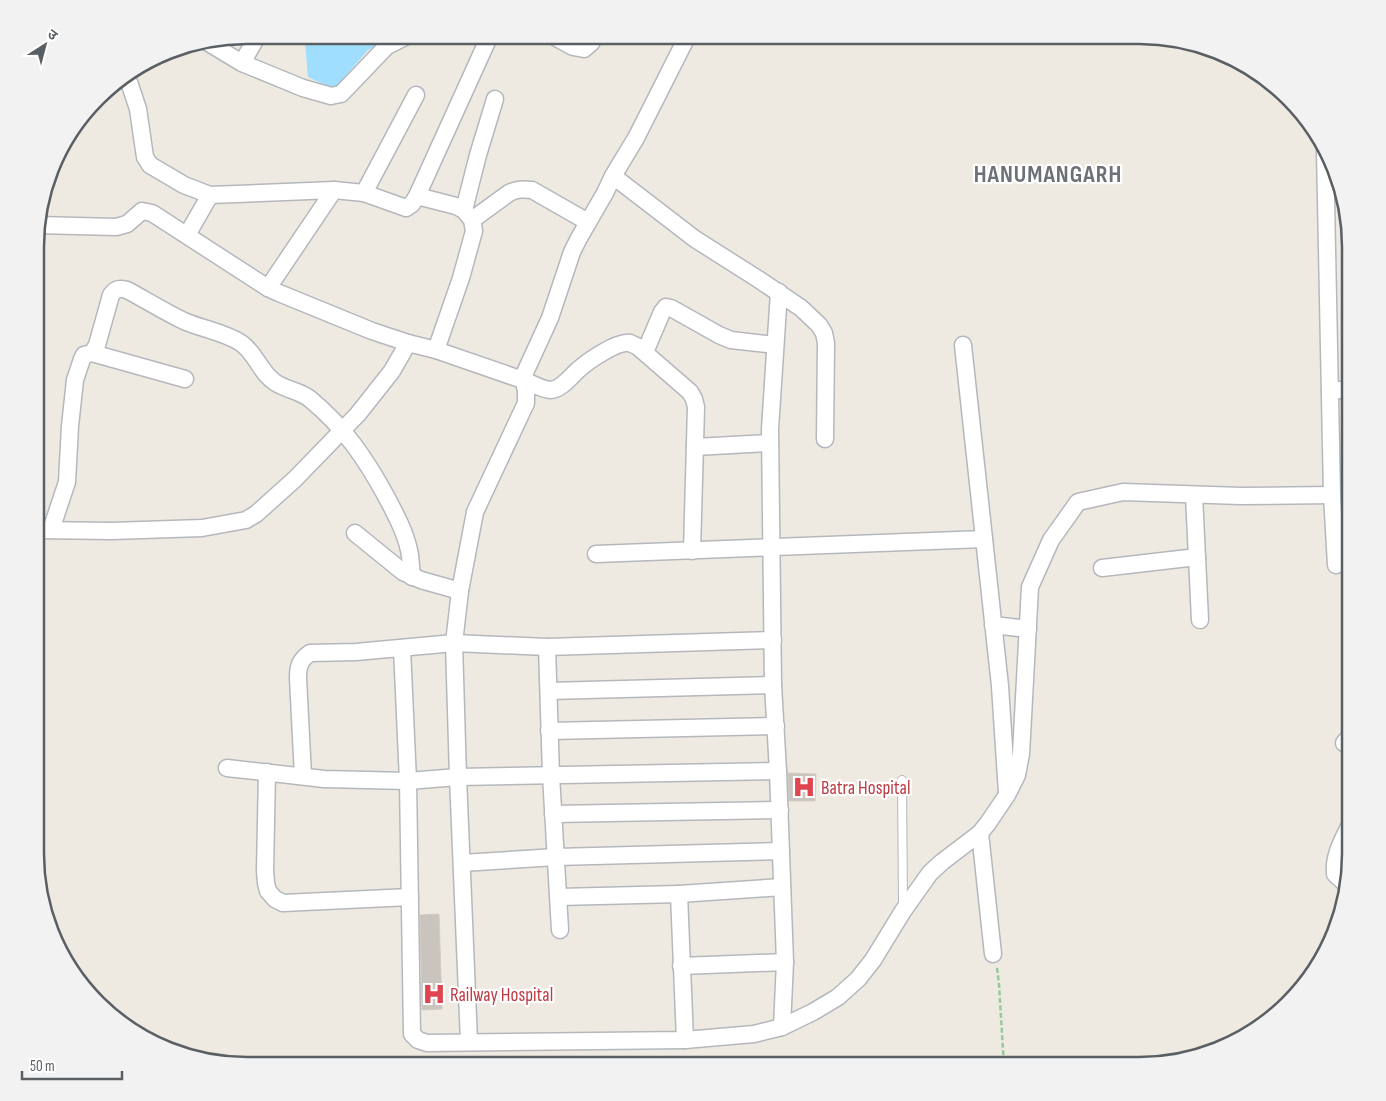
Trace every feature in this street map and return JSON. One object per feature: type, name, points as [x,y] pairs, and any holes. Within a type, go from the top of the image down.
[{"type":"street","points":[[242,63],[253,44]]},
{"type":"street","points":[[214,46],[242,63],[303,88],[331,96],[341,94],[391,44]]},
{"type":"street","points":[[129,82],[138,109],[145,157],[150,165],[184,185],[210,194],[334,190],[364,193],[406,208],[412,204],[416,196],[486,44]]},
{"type":"street","points":[[568,44],[584,49],[590,44]]},
{"type":"street","points":[[469,1042],[454,643],[460,591],[474,512],[526,403],[523,378],[550,318],[572,252],[636,138],[683,44]]},
{"type":"street","points":[[364,193],[416,95]]},
{"type":"street","points":[[436,350],[461,278],[474,231],[468,215],[478,155],[495,99]]},
{"type":"street","points":[[1325,166],[1332,495],[1336,565]]},
{"type":"street","points":[[613,176],[694,239],[802,308],[819,325],[824,333],[826,343],[825,439]]},
{"type":"street","points":[[468,215],[509,193],[524,189],[532,190],[588,222]]},
{"type":"street","points":[[268,288],[334,190]]},
{"type":"street","points":[[187,235],[210,194]]},
{"type":"street","points":[[416,196],[456,206],[468,215]]},
{"type":"street","points":[[45,225],[122,226],[142,211],[152,213],[268,288],[372,331],[436,350],[517,378],[523,378],[551,390],[562,384],[587,363],[615,346],[631,343],[645,352],[682,384],[694,399],[696,408],[692,551]]},
{"type":"street","points":[[92,354],[97,345],[111,295],[115,290],[121,288],[185,321],[241,343],[249,349],[266,375],[276,383],[309,398],[333,420],[370,468],[402,528],[410,553],[412,577]]},
{"type":"street","points":[[779,292],[771,400],[770,443],[773,685],[780,810],[785,962],[782,1027]]},
{"type":"street","points":[[645,352],[662,312],[666,307],[731,340],[775,345]]},
{"type":"street","points":[[185,379],[92,354],[84,355],[75,380],[67,482],[44,530],[112,531],[202,528],[246,520],[256,514],[295,479],[358,414],[387,378],[408,343]]},
{"type":"street","points":[[963,346],[1000,686],[1008,795]]},
{"type":"street","points":[[1330,391],[1342,390]]},
{"type":"street","points":[[695,447],[770,443]]},
{"type":"street","points":[[402,648],[408,781],[412,1034],[418,1040],[427,1043],[685,1040],[754,1034],[782,1027],[813,1012],[838,997],[858,979],[873,960],[903,911],[930,873],[980,833],[1008,795],[1017,775],[1021,754],[1030,587],[1051,540],[1078,502],[1122,492],[1241,496],[1332,495]]},
{"type":"street","points":[[1194,495],[1200,620]]},
{"type":"street","points":[[355,533],[394,566],[412,577],[460,591]]},
{"type":"street","points":[[596,554],[984,539]]},
{"type":"street","points":[[1102,568],[1197,557]]},
{"type":"street","points":[[993,625],[1028,629]]},
{"type":"street","points":[[303,776],[298,668],[304,657],[310,653],[356,652],[454,643],[547,647],[773,640]]},
{"type":"street","points":[[547,647],[550,775],[560,930]]},
{"type":"street","points":[[548,691],[773,685]]},
{"type":"street","points":[[549,731],[776,726]]},
{"type":"street","points":[[227,768],[324,779],[408,781],[458,777],[778,772]]},
{"type":"street","points":[[267,772],[264,871],[268,891],[275,899],[283,903],[410,897]]},
{"type":"street","points":[[553,814],[780,810]]},
{"type":"street","points":[[980,833],[993,954]]},
{"type":"street","points":[[1341,880],[1335,874],[1334,865],[1342,842]]},
{"type":"street","points":[[462,863],[556,857],[781,851]]},
{"type":"street","points":[[559,897],[679,894],[782,887]]},
{"type":"street","points":[[679,894],[685,1040]]},
{"type":"street","points":[[681,966],[785,962]]},
{"type":"lane","points":[[902,780],[903,911]]},
{"type":"path","points":[[993,954],[1000,984],[1004,1057]]},
{"type":"water","points":[[305,44],[380,44],[368,50],[334,89],[308,77]]},
{"type":"building","points":[[788,773],[816,774],[815,801],[789,801]]},
{"type":"building","points":[[439,914],[442,1009],[422,1010],[420,915]]},
{"type":"place","name":"Batra Hospital","points":[[804,787]]},
{"type":"place","name":"Railway Hospital","points":[[434,994]]},
{"type":"district","name":"HANUMANGARH","points":[[1048,174]]}]
